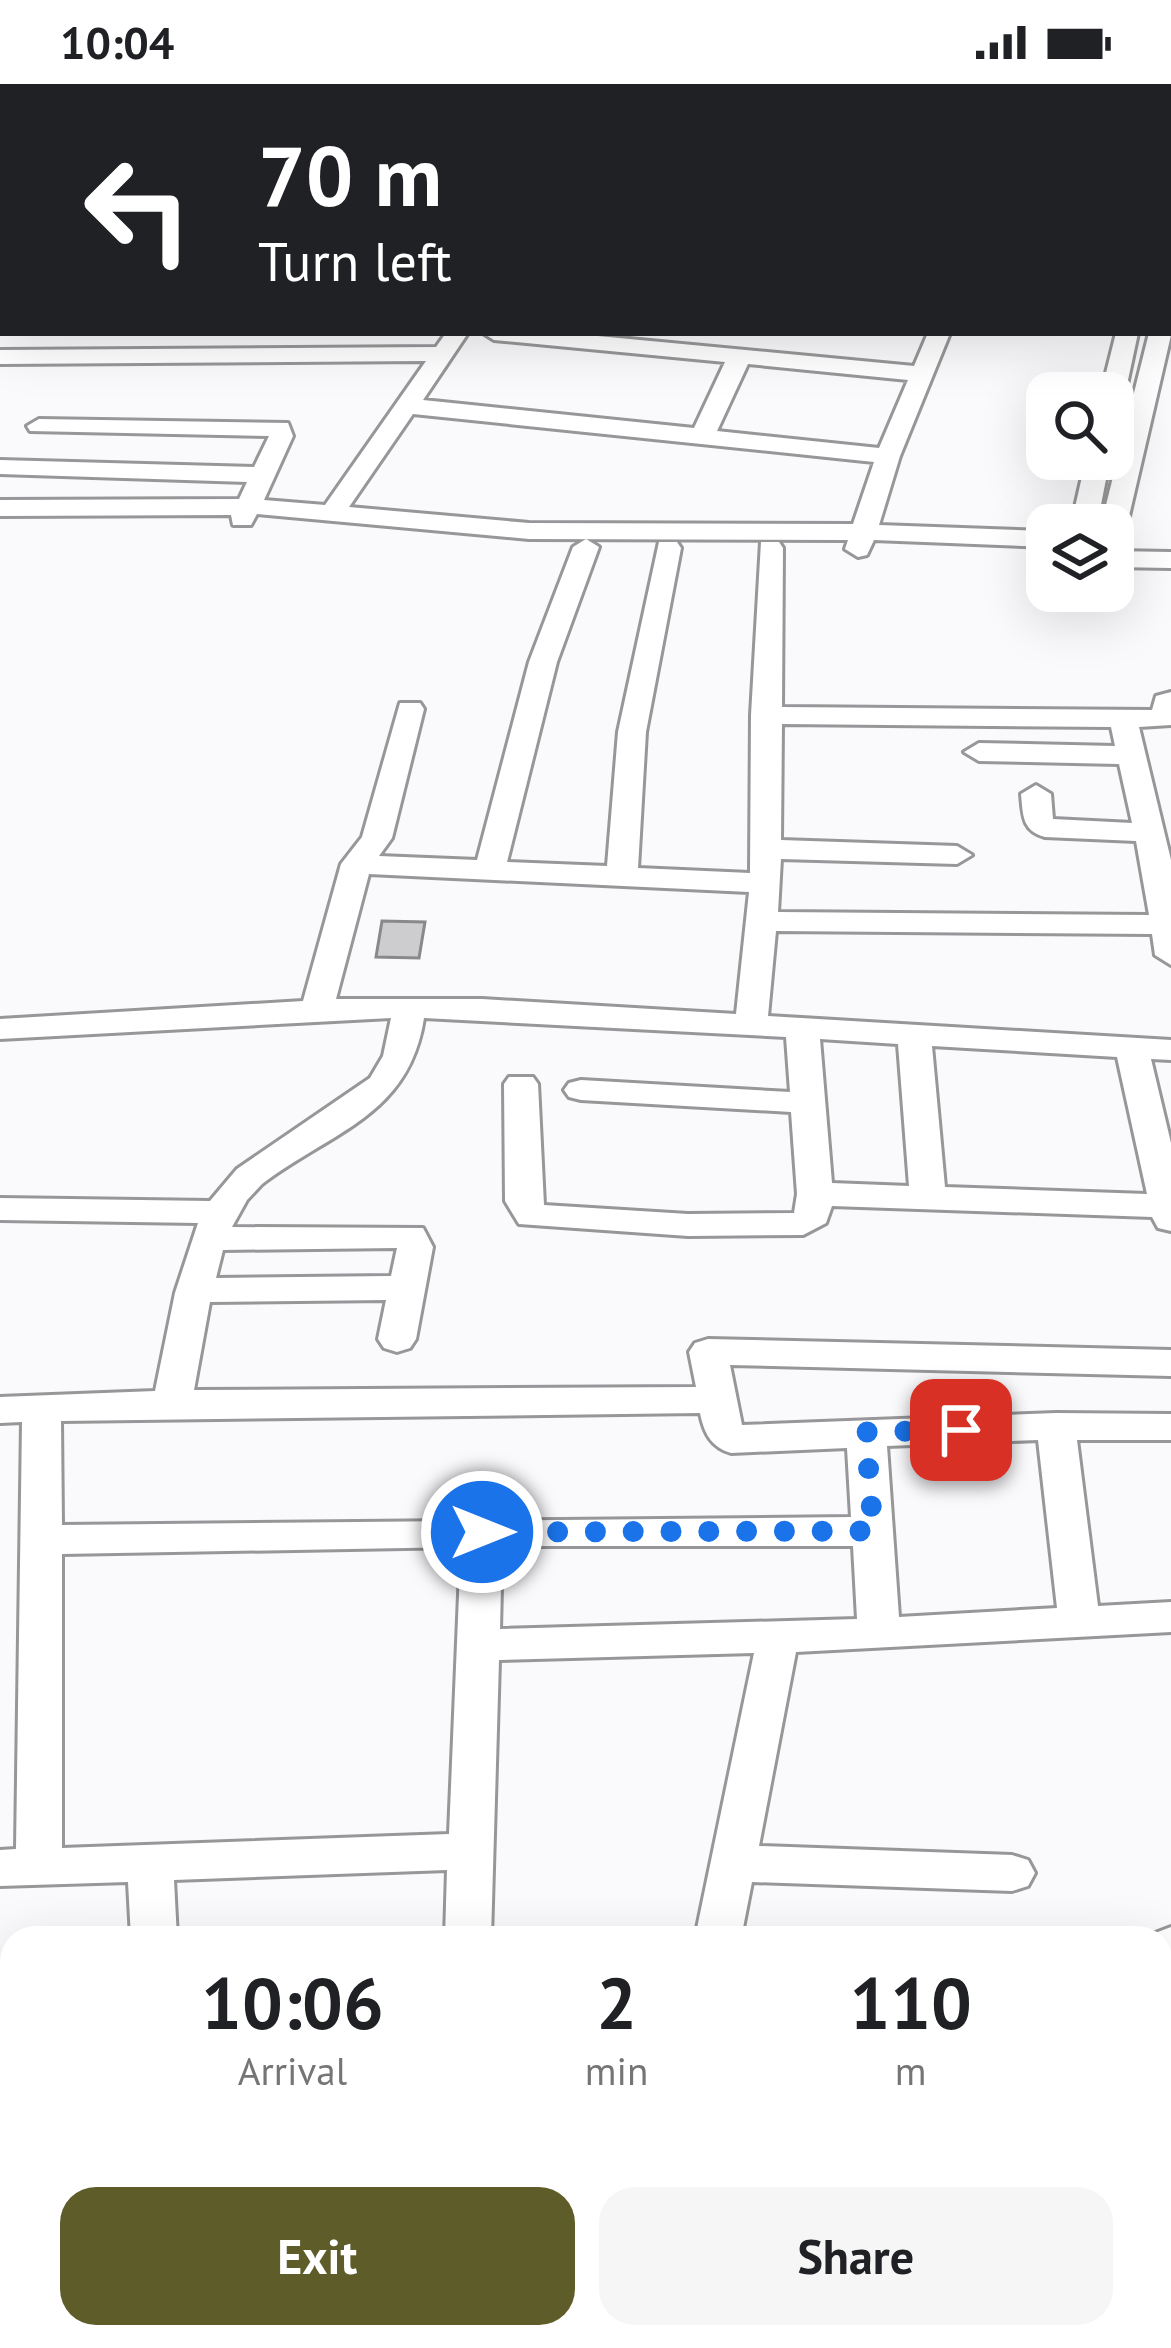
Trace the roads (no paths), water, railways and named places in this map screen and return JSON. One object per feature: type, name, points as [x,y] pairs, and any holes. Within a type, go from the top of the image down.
[{"type":"street","points":[[523,336],[923,374]]},
{"type":"street","points":[[861,541],[888,456],[938,336]]},
{"type":"street","points":[[1118,372],[1125,336]]},
{"type":"street","points":[[1119,504],[1159,336]]},
{"type":"street","points":[[0,357],[450,339]]},
{"type":"street","points":[[332,514],[450,339]]},
{"type":"street","points":[[703,435],[739,358]]},
{"type":"street","points":[[409,406],[888,456]]},
{"type":"street","points":[[39,426],[279,428],[282,433],[246,513]]},
{"type":"street","points":[[0,467],[265,475]]},
{"type":"street","points":[[0,508],[207,510],[586,547],[770,548],[861,541],[1026,555]]},
{"type":"street","points":[[246,513],[332,514],[415,529]]},
{"type":"street","points":[[479,534],[1026,539]]},
{"type":"street","points":[[1134,542],[1171,543]]},
{"type":"street","points":[[490,870],[543,662],[586,547]]},
{"type":"street","points":[[622,876],[632,732],[668,548]]},
{"type":"street","points":[[751,1025],[765,883],[770,548]]},
{"type":"street","points":[[1134,559],[1171,560]]},
{"type":"street","points":[[765,715],[1167,717],[1166,703],[1171,700]]},
{"type":"street","points":[[317,1010],[356,864],[377,838],[410,709]]},
{"type":"street","points":[[762,921],[1168,940],[1124,718]]},
{"type":"street","points":[[979,752],[1130,755]]},
{"type":"street","points":[[1036,794],[1038,821],[1045,829],[1150,833]]},
{"type":"street","points":[[765,849],[957,855]]},
{"type":"street","points":[[356,864],[765,883]]},
{"type":"street","points":[[172,1403],[214,1225],[256,1172],[383,1084],[398,1060],[410,1008]]},
{"type":"street","points":[[0,1029],[410,1008],[1171,1050]]},
{"type":"street","points":[[520,1084],[523,1201],[532,1216],[688,1225],[803,1224],[811,1219],[815,1194],[802,1028]]},
{"type":"street","points":[[914,1034],[928,1196]]},
{"type":"street","points":[[815,1194],[928,1196],[1168,1213],[1132,1048]]},
{"type":"street","points":[[581,1090],[806,1103]]},
{"type":"street","points":[[0,1209],[410,1236],[415,1246],[397,1339]]},
{"type":"street","points":[[197,1290],[406,1288]]},
{"type":"street","points":[[1171,1363],[708,1352],[723,1429],[731,1439],[1056,1426],[1171,1427]]},
{"type":"street","points":[[471,1851],[20,1867],[38,1540],[21,1410],[172,1403],[716,1400]]},
{"type":"street","points":[[1056,1426],[1079,1620]]},
{"type":"street","points":[[866,1432],[879,1634]]},
{"type":"street","points":[[38,1540],[873,1531]]},
{"type":"street","points":[[468,1926],[482,1532]]},
{"type":"street","points":[[478,1645],[879,1634],[1171,1618]]},
{"type":"street","points":[[721,1926],[778,1636]]},
{"type":"street","points":[[151,1863],[154,1926]]},
{"type":"street","points":[[734,1863],[1012,1873]]}]
